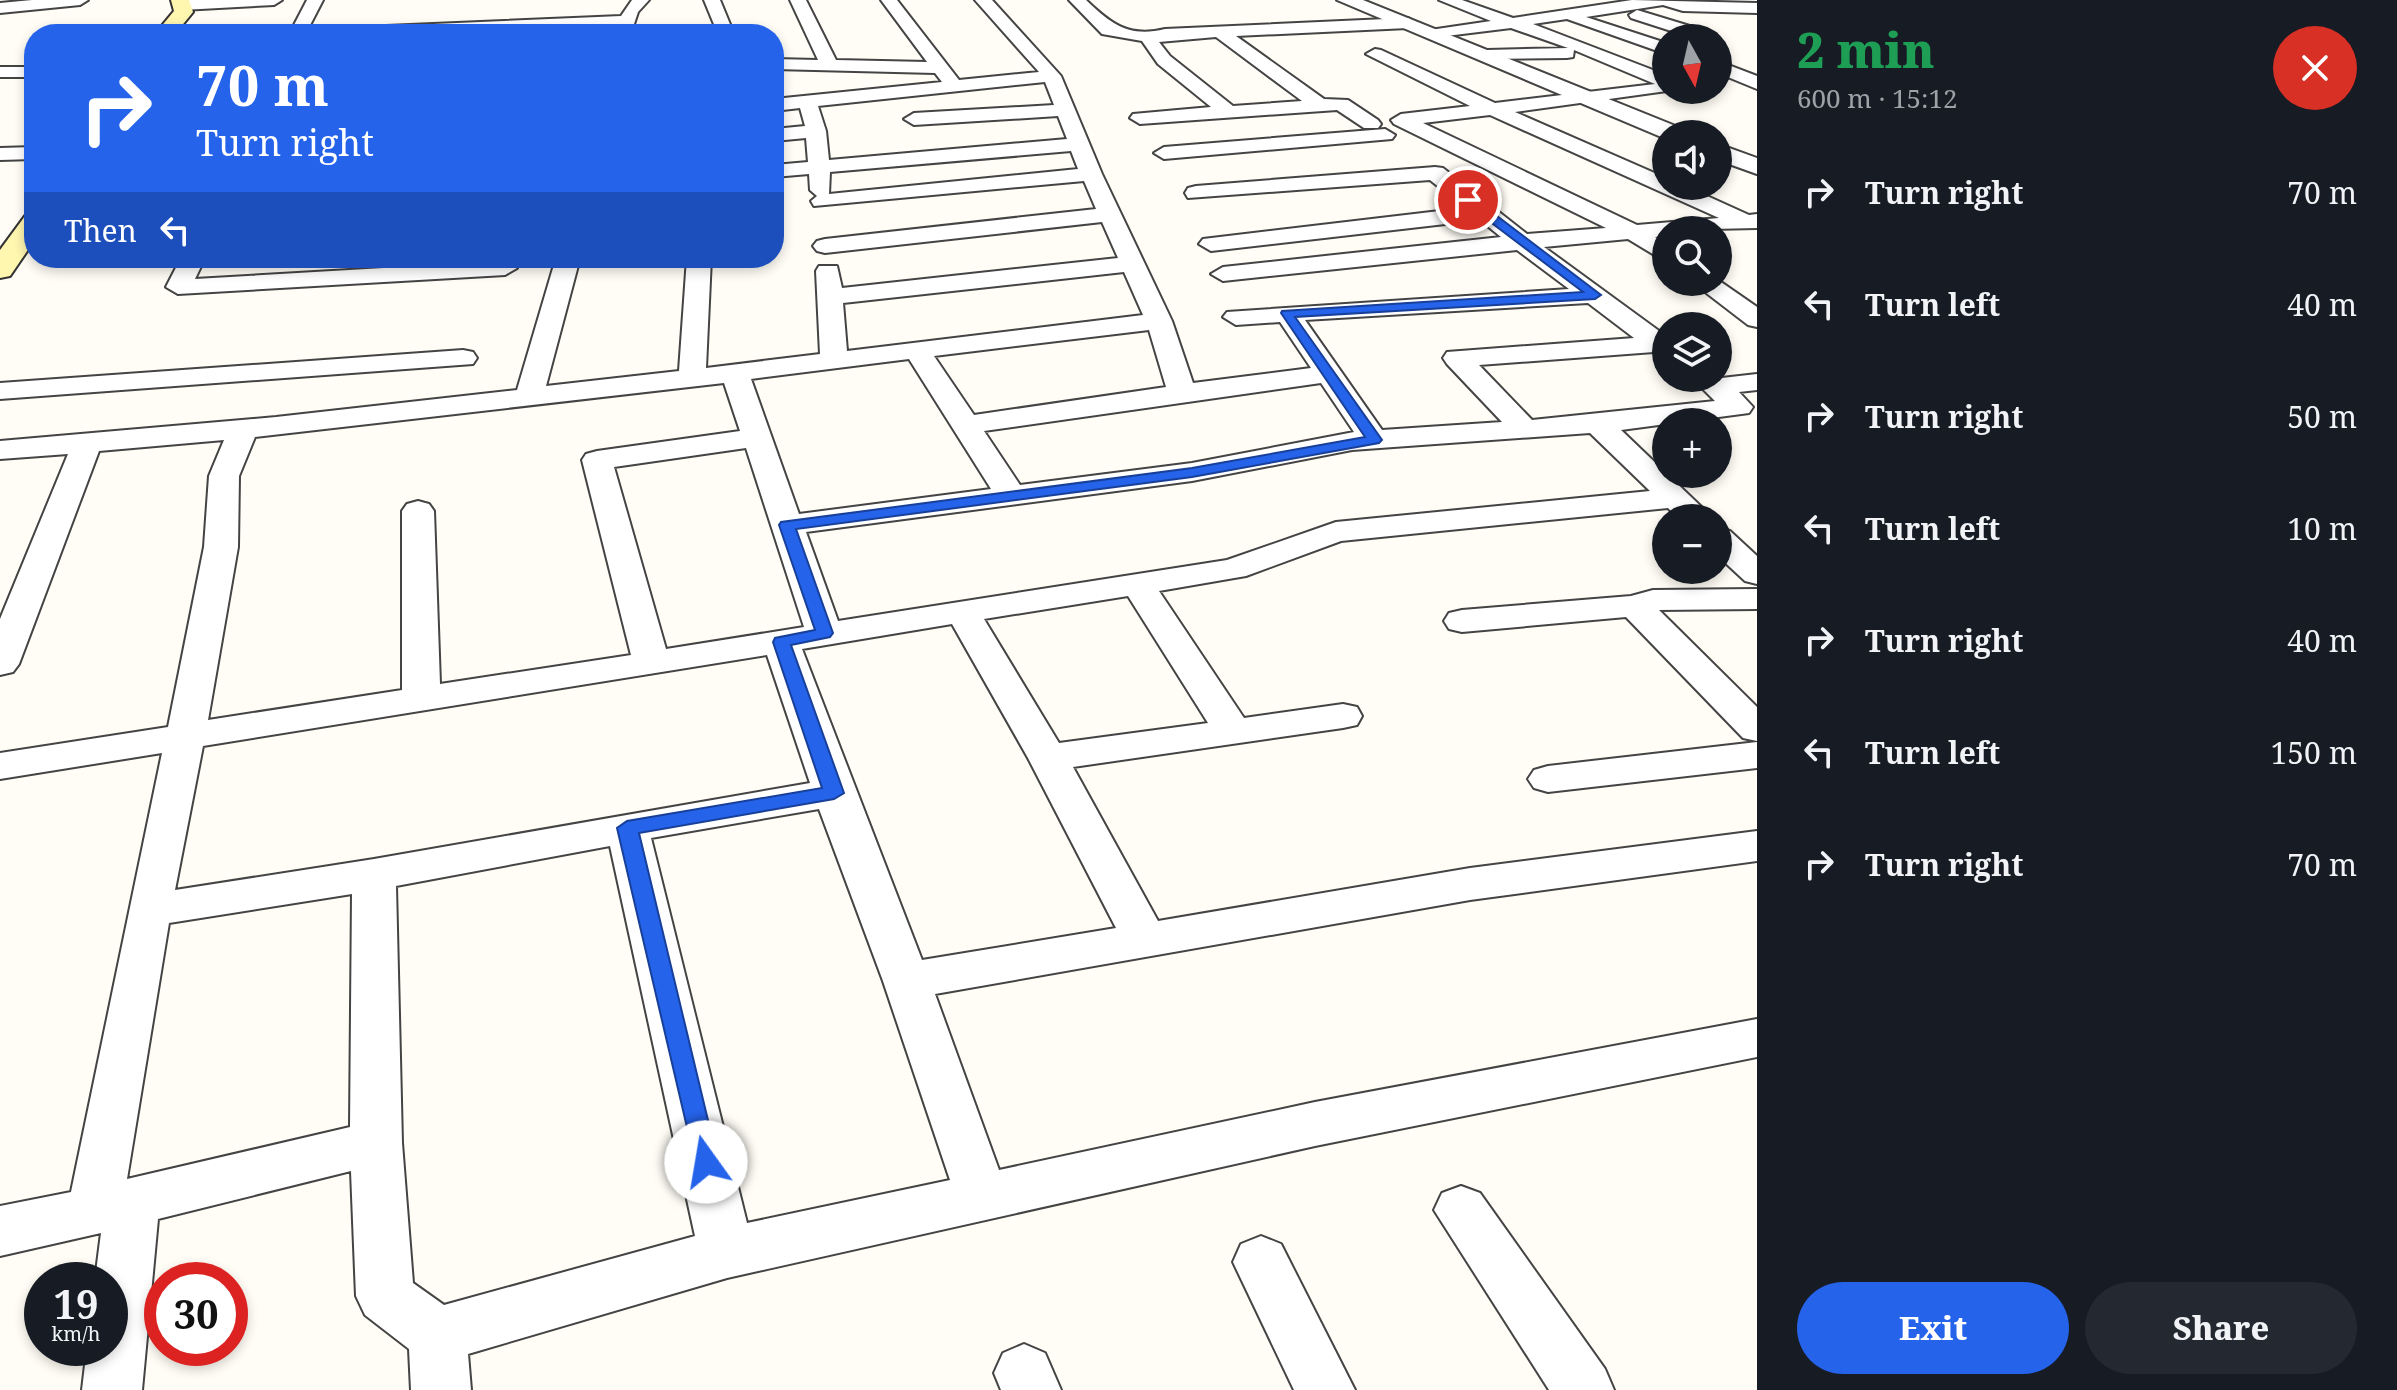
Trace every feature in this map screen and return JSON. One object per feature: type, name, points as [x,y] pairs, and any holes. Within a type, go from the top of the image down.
[{"type":"main road","points":[[174,24],[184,12],[181,3]]},
{"type":"main road","points":[[12,255],[24,237]]},
{"type":"street","points":[[0,8],[80,0]]},
{"type":"street","points":[[181,3],[274,0]]},
{"type":"street","points":[[310,24],[315,0]]},
{"type":"street","points":[[630,24],[630,11],[641,0]]},
{"type":"street","points":[[712,0],[722,24]]},
{"type":"street","points":[[798,0],[829,65]]},
{"type":"street","points":[[889,0],[955,87]]},
{"type":"street","points":[[983,0],[1052,76],[1091,174],[1159,321],[1182,393]]},
{"type":"street","points":[[1077,0],[1108,30],[1152,38],[1219,31],[1408,23]]},
{"type":"street","points":[[1346,0],[1436,34],[1652,125]]},
{"type":"street","points":[[1447,0],[1599,53],[1652,76]]},
{"type":"street","points":[[1590,0],[1666,24]]},
{"type":"street","points":[[1436,34],[1663,0],[1746,23]]},
{"type":"street","points":[[60,1],[68,22]]},
{"type":"street","points":[[1531,4],[1652,44]]},
{"type":"street","points":[[1683,6],[1757,8]]},
{"type":"street","points":[[1249,14],[1271,29]]},
{"type":"street","points":[[1219,31],[1321,106]]},
{"type":"street","points":[[1152,38],[1153,48],[1164,60],[1229,112]]},
{"type":"street","points":[[1487,55],[1502,52],[1652,55]]},
{"type":"street","points":[[1375,54],[1754,224]]},
{"type":"street","points":[[784,64],[940,68]]},
{"type":"street","points":[[855,66],[867,95]]},
{"type":"street","points":[[1732,72],[1757,83]]},
{"type":"street","points":[[784,104],[1052,76]]},
{"type":"street","points":[[1401,120],[1652,90]]},
{"type":"street","points":[[1732,91],[1757,92]]},
{"type":"street","points":[[910,92],[922,157]]},
{"type":"street","points":[[807,101],[816,131],[820,167],[832,297],[834,360]]},
{"type":"street","points":[[1140,118],[1341,104],[1652,338]]},
{"type":"street","points":[[914,119],[1065,110]]},
{"type":"street","points":[[1391,140],[1401,120]]},
{"type":"street","points":[[1401,120],[1631,231],[1652,245]]},
{"type":"street","points":[[784,134],[816,131]]},
{"type":"street","points":[[1164,153],[1391,140]]},
{"type":"street","points":[[784,170],[1079,144]]},
{"type":"street","points":[[0,154],[24,153]]},
{"type":"street","points":[[1732,157],[1757,167]]},
{"type":"street","points":[[1196,193],[1435,173]]},
{"type":"street","points":[[822,201],[1091,174]]},
{"type":"street","points":[[1211,244],[1485,213]]},
{"type":"street","points":[[825,246],[1110,214]]},
{"type":"street","points":[[1223,274],[1631,231],[1754,224]]},
{"type":"street","points":[[832,297],[1133,264]]},
{"type":"street","points":[[188,268],[173,296],[505,268]]},
{"type":"street","points":[[529,398],[565,268]]},
{"type":"street","points":[[692,378],[698,268]]},
{"type":"street","points":[[1236,317],[1595,295]]},
{"type":"street","points":[[1724,296],[1757,319]]},
{"type":"street","points":[[1407,307],[1523,427]]},
{"type":"street","points":[[1287,313],[1374,440]]},
{"type":"street","points":[[0,450],[102,423],[243,429],[529,398],[1159,321]]},
{"type":"street","points":[[1457,358],[1652,347]]},
{"type":"street","points":[[917,350],[1011,495]]},
{"type":"street","points":[[0,391],[463,358]]},
{"type":"street","points":[[735,373],[824,633]]},
{"type":"street","points":[[967,425],[1329,374]]},
{"type":"street","points":[[0,664],[102,423],[132,381]]},
{"type":"street","points":[[1732,382],[1757,382]]},
{"type":"street","points":[[1721,392],[1748,414]]},
{"type":"street","points":[[787,525],[1192,472],[1374,440],[1523,427],[1748,414]]},
{"type":"street","points":[[1597,424],[1682,504]]},
{"type":"street","points":[[112,1390],[113,1207],[149,910],[221,547],[224,476],[243,429]]},
{"type":"street","points":[[651,662],[597,460],[757,438]]},
{"type":"street","points":[[0,766],[963,613],[1136,582],[1234,569],[1336,532],[1652,510]]},
{"type":"street","points":[[418,511],[421,699]]},
{"type":"street","points":[[1732,551],[1757,574]]},
{"type":"street","points":[[1136,582],[1234,732]]},
{"type":"street","points":[[1462,621],[1635,606],[1653,600],[1757,599]]},
{"type":"street","points":[[1635,606],[1757,729]]},
{"type":"street","points":[[963,613],[1048,758],[1145,939]]},
{"type":"street","points":[[781,642],[834,793],[907,981],[983,1199]]},
{"type":"street","points":[[1048,758],[1343,716]]},
{"type":"street","points":[[1548,779],[1757,755]]},
{"type":"street","points":[[149,910],[374,875],[834,793]]},
{"type":"street","points":[[627,828],[727,1253]]},
{"type":"street","points":[[907,981],[1470,884],[1757,846]]},
{"type":"street","points":[[374,875],[376,1143],[385,1296],[437,1335],[441,1390]]},
{"type":"street","points":[[437,1335],[727,1253],[1315,1124],[1757,1038]]},
{"type":"street","points":[[0,1231],[376,1143]]},
{"type":"street","points":[[1461,1210],[1584,1390]]},
{"type":"street","points":[[1261,1262],[1325,1390]]},
{"type":"route","points":[[706,1162],[627,828],[834,793],[781,642],[824,633],[787,525],[1192,472],[1352,441],[1374,440],[1287,313],[1595,295],[1468,200]]}]
